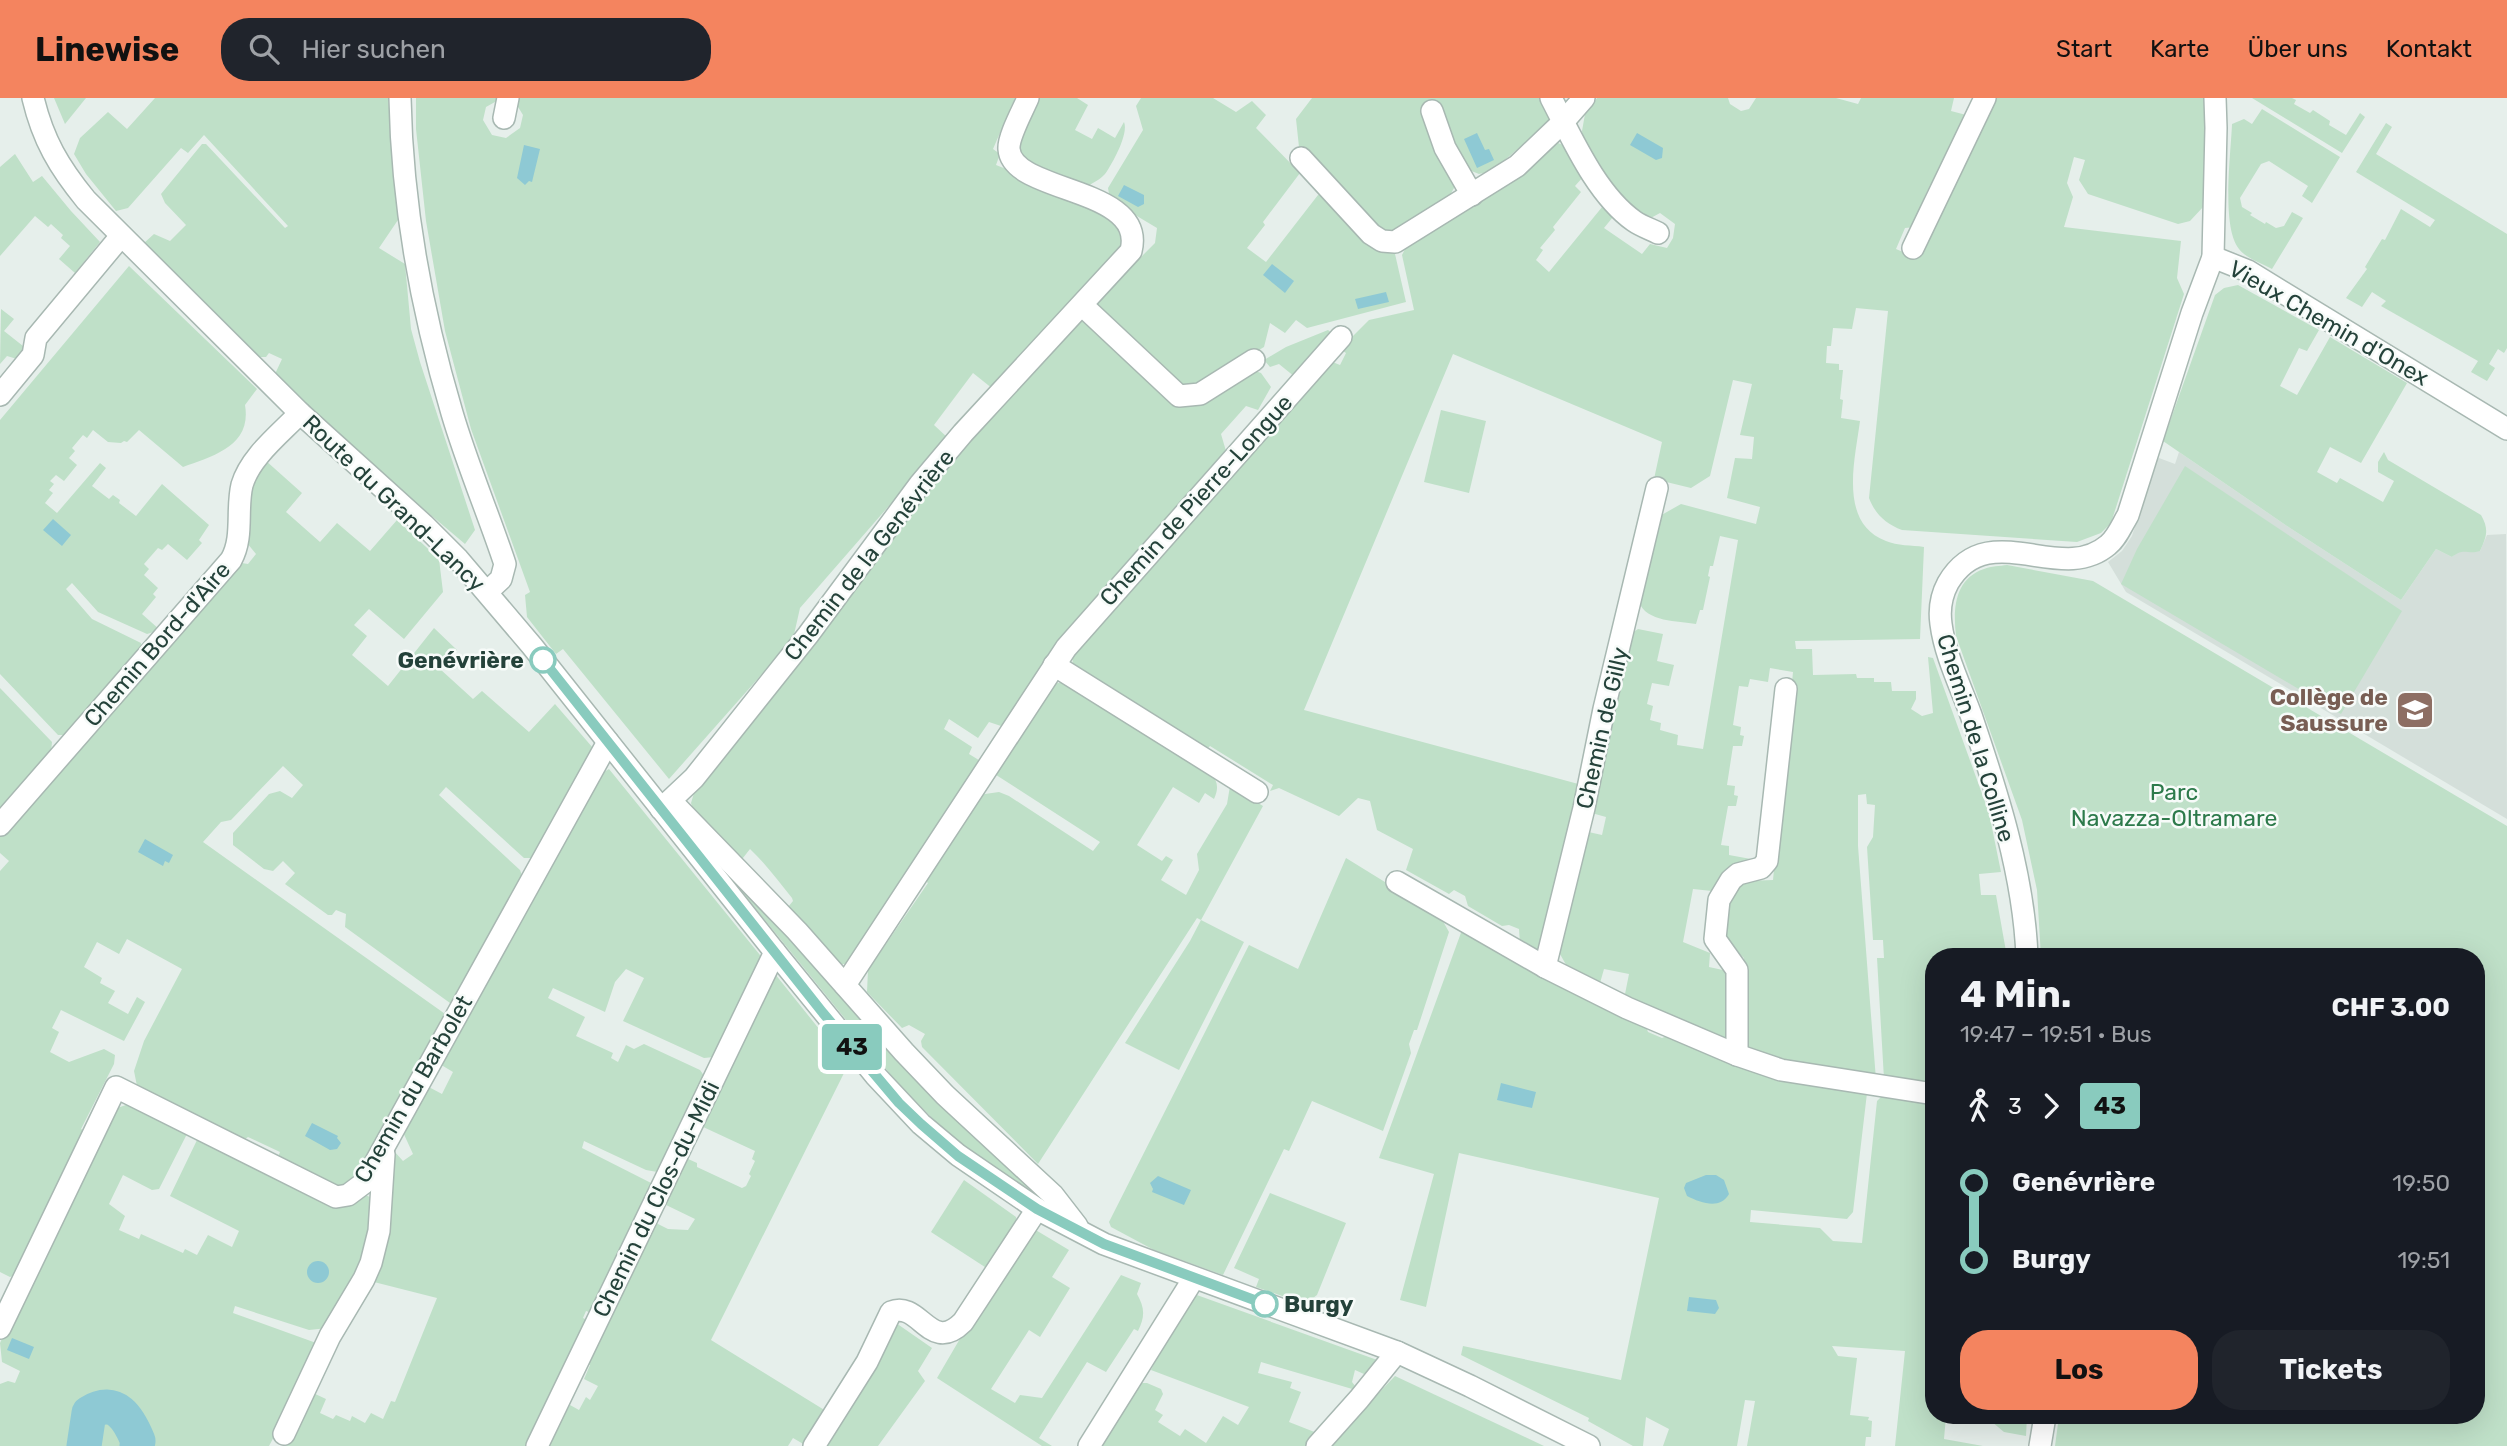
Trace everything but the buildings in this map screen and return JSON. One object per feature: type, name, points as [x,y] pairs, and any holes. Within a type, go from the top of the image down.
[{"type":"street","name":"Route du Grand-Lancy","points":[[33,98],[44,138],[59,165],[86,200],[300,413],[424,525],[487,592],[608,742],[666,805],[775,952],[899,1103],[958,1156],[1037,1209],[1083,1233],[1194,1278],[1396,1352],[1589,1446]]},
{"type":"street","points":[[400,98],[412,232],[427,315],[452,414],[505,564],[501,579],[487,592]]},
{"type":"street","name":"Chemin de la Genévrière","points":[[666,805],[694,778],[808,635],[920,484],[963,433],[1131,251],[1134,237],[1125,217],[1095,200],[1024,171],[1012,161],[1009,144],[1028,98]]},
{"type":"street","points":[[1551,98],[1583,158],[1607,194],[1633,220],[1658,233]]},
{"type":"street","points":[[1301,158],[1371,234],[1382,241],[1395,242],[1517,166],[1584,98]]},
{"type":"street","points":[[1913,248],[1985,98]]},
{"type":"street","name":"Vieux Chemin d'Onex","points":[[2215,98],[2213,257],[2248,271],[2274,286],[2507,429]]},
{"type":"street","points":[[1432,111],[1445,148],[1472,195]]},
{"type":"street","points":[[0,395],[33,355],[36,338],[121,236]]},
{"type":"street","name":"Chemin de la Colline","points":[[2026,948],[2024,910],[2015,870],[1977,734],[1945,644],[1941,625],[1941,601],[1947,584],[1959,569],[1986,553],[2016,552],[2075,559],[2099,552],[2116,536],[2128,515],[2192,313],[2213,257]]},
{"type":"street","points":[[1083,306],[1179,396],[1200,394],[1254,360]]},
{"type":"street","name":"Chemin de Pierre-Longue","points":[[845,985],[1066,648],[1341,337]]},
{"type":"street","name":"Chemin Bord-d'Aire","points":[[0,825],[230,560],[238,539],[240,496],[246,474],[300,413]]},
{"type":"street","name":"Chemin de Gilly","points":[[1545,967],[1657,488]]},
{"type":"street","points":[[1054,665],[1257,792]]},
{"type":"street","points":[[1737,1055],[1737,970],[1716,939],[1719,900],[1731,880],[1738,874],[1760,868],[1767,861],[1786,689]]},
{"type":"street","name":"Chemin du Barbolet","points":[[0,1328],[116,1087],[336,1197],[348,1195],[364,1183],[608,742]]},
{"type":"street","name":"Route du Grand-Lancy","points":[[666,805],[731,861],[888,1035],[945,1095],[1053,1195],[1083,1233]]},
{"type":"street","points":[[1396,882],[1545,967],[1627,1008],[1737,1055],[1781,1070],[1925,1093]]},
{"type":"street","name":"Chemin du Clos-du-Midi","points":[[537,1446],[775,952]]},
{"type":"street","points":[[284,1434],[330,1336],[365,1279],[371,1263],[379,1231],[384,1149]]},
{"type":"street","points":[[814,1446],[866,1363],[891,1312],[905,1311],[940,1333],[954,1330],[963,1322],[1037,1209]]},
{"type":"street","points":[[1089,1446],[1194,1278]]},
{"type":"street","points":[[1317,1446],[1396,1352]]},
{"type":"street","points":[[2040,1446],[2044,1424]]},
{"type":"shaded area","name":"Collège de Saussure","points":[[2179,452],[2401,600],[2436,549],[2452,557],[2459,551],[2480,551],[2487,535],[2506,534],[2507,819],[2126,592],[2108,562],[2122,551],[2132,536],[2156,461],[2159,458],[2175,464]]},
{"type":"green space","points":[[54,98],[86,98],[65,124]]},
{"type":"green space","points":[[155,98],[388,98],[400,217],[379,248],[405,264],[411,329],[475,530],[465,544],[366,460],[275,374],[282,359],[269,353],[266,357],[260,357],[249,348],[144,243],[154,234],[170,241],[186,225],[165,203],[161,194],[202,144],[206,144],[285,228],[288,226],[204,135],[188,153],[181,148],[128,208],[116,211],[86,174],[74,154],[80,138],[108,112],[127,129]]},
{"type":"green space","points":[[416,98],[502,98],[486,107],[483,120],[492,135],[506,138],[520,128],[523,115],[515,102],[516,98],[1015,98],[993,149],[1000,154],[996,165],[1088,202],[1120,222],[1128,241],[993,389],[973,373],[934,425],[948,438],[800,608],[793,639],[669,779],[563,649],[556,654],[527,617],[525,595],[530,592],[471,429],[445,331],[426,221],[416,129]]},
{"type":"green space","points":[[1035,98],[1077,98],[1088,105],[1075,130],[1092,139],[1098,128],[1115,138],[1124,122],[1122,141],[1103,176],[1086,187],[1024,161],[1017,150]]},
{"type":"green space","points":[[1141,98],[1213,98],[1236,112],[1252,101],[1266,115],[1256,128],[1300,173],[1247,248],[1266,262],[1318,195],[1327,196],[1395,254],[1406,302],[1307,328],[1296,320],[1285,333],[1270,323],[1264,347],[1199,386],[1183,388],[1097,310],[1097,301],[1155,243],[1157,228],[1110,200],[1108,188],[1143,130],[1136,106]]},
{"type":"green space","points":[[1312,98],[1543,98],[1550,112],[1548,123],[1492,171],[1479,174],[1469,170],[1454,175],[1454,188],[1448,199],[1401,228],[1388,232],[1375,226],[1299,147],[1296,119]]},
{"type":"green space","points":[[1597,98],[1728,98],[1730,104],[1741,111],[1749,109],[1756,98],[1836,98],[1858,104],[1861,98],[1954,98],[1951,111],[1970,116],[1938,179],[1930,185],[1924,198],[1928,200],[1916,227],[1905,228],[1896,249],[1917,258],[1990,98],[2204,98],[2208,146],[2204,206],[2190,221],[2178,224],[2088,194],[2079,180],[2085,160],[2074,157],[2067,183],[2073,197],[2064,227],[2181,241],[2177,278],[2184,294],[2111,523],[2101,533],[2077,542],[1902,530],[1891,525],[1878,514],[1869,498],[1888,311],[1856,308],[1852,329],[1833,328],[1831,346],[1827,346],[1826,363],[1839,364],[1839,370],[1843,370],[1841,418],[1860,421],[1853,489],[1861,520],[1871,532],[1886,541],[1924,547],[1920,639],[1795,641],[1796,649],[1812,649],[1813,675],[1856,674],[1857,678],[1874,678],[1874,682],[1891,682],[1892,691],[1916,691],[1916,699],[1911,709],[1922,716],[1933,713],[1928,657],[1933,658],[1989,813],[2001,872],[1979,874],[1981,895],[1996,895],[2005,948],[1925,948],[1925,1083],[1884,1079],[1877,958],[1884,958],[1883,940],[1873,940],[1867,847],[1873,837],[1875,805],[1867,804],[1866,794],[1858,795],[1858,846],[1876,1080],[1823,1072],[1743,1051],[1741,1038],[1744,958],[1723,939],[1729,894],[1746,881],[1773,880],[1793,672],[1770,668],[1768,682],[1750,679],[1748,687],[1739,686],[1733,725],[1741,727],[1740,735],[1744,736],[1742,746],[1733,746],[1727,785],[1735,786],[1734,795],[1738,796],[1736,806],[1728,806],[1721,845],[1729,846],[1729,855],[1751,859],[1728,871],[1712,891],[1693,889],[1683,942],[1710,953],[1709,967],[1732,972],[1734,1046],[1624,999],[1629,974],[1604,969],[1600,983],[1569,970],[1556,947],[1584,831],[1602,835],[1606,817],[1588,812],[1632,633],[1638,629],[1663,634],[1657,661],[1674,665],[1669,686],[1652,683],[1647,704],[1653,706],[1650,720],[1661,723],[1660,730],[1678,735],[1677,745],[1703,749],[1738,540],[1720,536],[1713,566],[1710,566],[1703,610],[1700,610],[1696,624],[1655,617],[1643,609],[1639,602],[1658,517],[1681,504],[1756,524],[1760,507],[1727,498],[1735,458],[1752,459],[1754,437],[1740,435],[1752,384],[1733,380],[1710,476],[1691,488],[1654,479],[1662,442],[1453,354],[1304,710],[1582,785],[1542,956],[1520,944],[1519,929],[1509,925],[1502,926],[1468,906],[1465,896],[1454,890],[1449,894],[1406,870],[1413,849],[1377,830],[1370,801],[1358,798],[1339,816],[1279,788],[1270,791],[1273,785],[1210,746],[1206,750],[1073,667],[1072,652],[1330,361],[1340,365],[1346,353],[1340,349],[1369,320],[1414,310],[1402,255],[1407,245],[1536,161],[1558,143],[1568,147],[1583,177],[1575,186],[1581,192],[1553,227],[1555,230],[1540,248],[1543,250],[1536,260],[1549,272],[1607,201],[1617,212],[1604,228],[1642,254],[1650,244],[1667,248],[1673,238],[1675,224],[1660,213],[1649,219],[1640,218],[1618,197],[1584,147],[1582,131],[1585,114]]},
{"type":"green space","points":[[2252,98],[2292,98],[2296,100],[2294,104],[2310,113],[2313,110],[2330,121],[2329,125],[2346,135],[2360,113],[2365,117],[2342,153]]},
{"type":"green space","points":[[2262,109],[2340,157],[2312,203],[2302,196],[2308,186],[2269,161],[2261,164],[2240,198],[2242,207],[2252,213],[2250,215],[2276,228],[2284,226],[2292,212],[2303,218],[2272,269],[2239,249],[2233,239],[2230,224],[2232,124],[2244,119],[2252,124]]},
{"type":"green space","points":[[2386,123],[2392,127],[2376,154],[2507,234],[2507,348],[2504,353],[2498,349],[2489,364],[2495,368],[2487,381],[2471,372],[2478,361],[2381,306],[2386,301],[2372,292],[2362,307],[2346,298],[2367,269],[2365,267],[2382,239],[2385,240],[2401,209],[2430,227],[2435,220],[2356,172]]},
{"type":"green space","points":[[15,154],[33,182],[42,176],[100,242],[75,273],[59,259],[70,246],[61,238],[63,235],[51,224],[48,227],[35,216],[0,256],[0,167]]},
{"type":"green space","points":[[129,266],[257,389],[245,405],[246,419],[236,440],[218,453],[183,467],[139,430],[127,442],[121,443],[108,442],[93,430],[87,438],[83,435],[72,448],[75,451],[69,458],[77,465],[64,481],[56,475],[50,481],[54,484],[49,490],[53,493],[45,503],[57,513],[100,463],[106,468],[92,486],[109,499],[113,495],[136,516],[162,484],[209,525],[199,540],[202,543],[187,560],[168,544],[162,550],[158,548],[144,564],[149,569],[144,575],[158,588],[153,594],[156,597],[142,614],[160,630],[147,634],[98,612],[72,583],[66,589],[92,619],[141,643],[142,649],[65,735],[58,735],[0,674],[0,420]]},
{"type":"green space","points":[[2238,285],[2319,330],[2307,351],[2299,348],[2280,386],[2297,395],[2330,337],[2407,383],[2361,463],[2330,447],[2317,472],[2337,483],[2340,478],[2383,502],[2394,481],[2378,472],[2378,462],[2384,452],[2388,460],[2481,515],[2486,533],[2480,551],[2460,552],[2452,557],[2436,549],[2401,600],[2163,441],[2215,295],[2224,288]]},
{"type":"green space","points":[[1,309],[14,319],[4,331],[25,350],[17,359],[7,356],[0,364]]},
{"type":"green space","points":[[1078,322],[1089,322],[1169,399],[1250,369],[1261,373],[1271,387],[1258,410],[1246,406],[1221,434],[1226,451],[1004,727],[989,722],[978,738],[949,719],[944,729],[972,747],[969,754],[982,762],[854,955],[845,964],[840,964],[788,907],[793,901],[792,898],[756,855],[750,849],[739,863],[694,812],[691,803],[694,793],[943,469]]},
{"type":"green space","points":[[1328,330],[1333,334],[1295,377],[1279,364],[1270,367],[1264,360],[1286,347]]},
{"type":"green space","points":[[1441,410],[1486,421],[1469,493],[1424,482]]},
{"type":"green space","points":[[265,460],[302,493],[286,512],[320,542],[337,523],[370,551],[397,520],[439,559],[443,592],[404,639],[369,609],[354,625],[367,636],[352,655],[388,686],[434,628],[457,650],[440,669],[473,699],[482,691],[529,732],[555,704],[593,748],[532,858],[524,858],[446,787],[439,795],[520,870],[523,878],[456,1002],[450,1003],[345,927],[346,914],[336,910],[332,915],[328,915],[285,884],[295,873],[283,861],[273,871],[264,869],[233,845],[233,833],[269,794],[280,791],[292,798],[303,785],[283,766],[231,820],[221,822],[203,842],[448,1016],[361,1174],[346,1186],[331,1185],[277,1159],[280,1152],[248,1137],[241,1142],[137,1086],[134,1071],[144,1041],[182,969],[127,939],[119,954],[97,942],[84,967],[102,978],[100,983],[115,991],[108,1003],[128,1014],[137,997],[145,1002],[124,1041],[61,1010],[52,1028],[59,1032],[50,1052],[69,1062],[104,1049],[115,1055],[114,1064],[81,1129],[89,1133],[21,1272],[10,1277],[0,1272],[0,871],[9,861],[0,853],[0,835],[235,562],[248,564],[256,554],[247,543],[248,490]]},
{"type":"green space","points":[[2185,466],[2402,611],[2341,714],[2121,584],[2137,549]]},
{"type":"green space","name":"Parc Navazza-Oltramare","points":[[2007,565],[2093,581],[2507,826],[2507,1446],[2055,1446],[2058,1424],[2485,1424],[2485,948],[2040,948],[2037,890],[2022,820],[1956,636],[1956,606],[1961,588],[1974,574]]},
{"type":"green space","points":[[1067,682],[1210,772],[1215,778],[1217,788],[1214,799],[1205,793],[1199,803],[1173,787],[1137,845],[1162,861],[1166,856],[1173,860],[1161,880],[1186,895],[1199,870],[1197,854],[1227,804],[1230,786],[1263,806],[1201,920],[1197,918],[1038,1164],[922,1047],[921,1041],[925,1034],[909,1025],[902,1028],[867,992],[868,970],[928,883],[923,879],[978,795],[999,792],[1009,796],[1093,851],[1100,842],[993,773],[1049,684]]},
{"type":"green space","points":[[0,688],[52,742],[51,752],[0,809]]},
{"type":"green space","points":[[609,769],[764,960],[714,1057],[704,1058],[623,1021],[644,978],[626,969],[615,982],[605,1012],[553,988],[548,998],[585,1017],[576,1036],[613,1053],[611,1058],[618,1062],[626,1045],[634,1049],[644,1044],[700,1070],[705,1077],[663,1173],[646,1170],[584,1141],[582,1148],[657,1186],[595,1314],[586,1311],[583,1318],[591,1322],[531,1446],[284,1446],[311,1392],[326,1399],[320,1413],[333,1419],[336,1415],[350,1421],[352,1416],[365,1423],[371,1413],[383,1419],[391,1401],[395,1402],[437,1298],[370,1281],[394,1151],[403,1161],[413,1154],[402,1130],[425,1085],[442,1094],[453,1072],[438,1063],[599,775]]},
{"type":"green space","points":[[694,833],[1038,1190],[1043,1201],[984,1162],[935,1121],[895,1080]]},
{"type":"green space","points":[[1346,858],[1440,916],[1449,932],[1417,1030],[1414,1030],[1409,1044],[1411,1053],[1383,1131],[1312,1101],[1289,1151],[1284,1149],[1223,1275],[1154,1250],[1111,1227],[1109,1222],[1249,945],[1298,969]]},
{"type":"green space","points":[[1201,920],[1244,942],[1179,1070],[1125,1043]]},
{"type":"green space","points":[[1462,930],[1593,1003],[1645,1024],[1648,1032],[1662,1038],[1669,1035],[1867,1093],[1853,1212],[1847,1219],[1751,1210],[1750,1222],[1820,1228],[1833,1241],[1862,1243],[1877,1101],[1882,1096],[1925,1099],[1925,1424],[1945,1424],[1944,1439],[1983,1446],[1895,1446],[1905,1351],[1832,1346],[1838,1356],[1857,1358],[1850,1415],[1869,1417],[1868,1420],[1872,1421],[1871,1437],[1866,1437],[1865,1446],[1747,1446],[1755,1401],[1745,1400],[1737,1446],[1663,1446],[1669,1429],[1646,1417],[1643,1446],[1633,1446],[1588,1421],[1589,1418],[1461,1355],[1463,1346],[1621,1380],[1659,1198],[1459,1153],[1426,1307],[1400,1300],[1434,1174],[1379,1158]]},
{"type":"green space","points":[[775,974],[848,1065],[711,1340],[826,1411],[805,1445],[793,1438],[788,1446],[548,1446],[570,1405],[579,1410],[586,1397],[590,1400],[598,1386],[584,1379],[590,1365],[585,1362],[656,1223],[668,1229],[688,1230],[695,1219],[664,1204],[686,1158],[697,1163],[697,1167],[742,1188],[751,1176],[749,1174],[755,1161],[752,1159],[755,1151],[701,1126]]},
{"type":"green space","points":[[126,1105],[138,1107],[188,1132],[159,1189],[152,1190],[123,1175],[109,1204],[125,1216],[119,1230],[139,1239],[141,1234],[183,1253],[185,1249],[197,1255],[208,1235],[232,1247],[239,1231],[170,1196],[198,1138],[334,1204],[366,1195],[375,1200],[370,1247],[328,1328],[309,1330],[235,1306],[233,1313],[319,1344],[269,1446],[0,1446],[0,1384],[8,1381],[15,1383],[20,1371],[2,1362],[0,1343],[48,1239],[56,1238],[53,1229],[117,1108]]},
{"type":"green space","points":[[964,1180],[1016,1217],[1017,1228],[988,1269],[931,1232]]},
{"type":"green space","points":[[1270,1193],[1346,1223],[1317,1295],[1305,1304],[1256,1287],[1259,1279],[1234,1268]]},
{"type":"green space","points":[[1034,1229],[1069,1250],[1052,1277],[1070,1288],[1040,1337],[1029,1330],[991,1389],[1015,1403],[1020,1395],[1042,1398],[1121,1275],[1141,1283],[1137,1294],[1142,1304],[1143,1317],[1138,1331],[1134,1329],[1106,1372],[1087,1362],[1039,1438],[1052,1446],[1042,1446],[937,1378],[968,1325]]},
{"type":"green space","points":[[1194,1294],[1380,1361],[1373,1370],[1364,1374],[1355,1370],[1352,1382],[1359,1391],[1261,1362],[1258,1373],[1292,1382],[1290,1388],[1301,1392],[1289,1422],[1317,1433],[1307,1446],[1098,1446],[1138,1383],[1147,1383],[1161,1389],[1163,1394],[1155,1410],[1163,1415],[1158,1422],[1180,1436],[1185,1429],[1206,1443],[1223,1416],[1238,1425],[1249,1407],[1151,1370]]},
{"type":"green space","points":[[896,1323],[932,1348],[918,1371],[925,1381],[878,1446],[823,1446]]},
{"type":"green space","points":[[1395,1376],[1544,1446],[1328,1446]]},
{"type":"green space","points":[[1994,1424],[2027,1424],[2026,1436],[2004,1432]]},
{"type":"water","points":[[1477,133],[1485,150],[1489,149],[1494,160],[1477,168],[1464,139]]},
{"type":"water","points":[[1637,133],[1663,148],[1662,158],[1656,160],[1630,145]]},
{"type":"water","points":[[524,145],[540,149],[532,182],[529,181],[525,185],[517,178]]},
{"type":"water","points":[[1124,185],[1144,195],[1144,204],[1138,207],[1118,196]]},
{"type":"water","points":[[1272,264],[1294,281],[1285,293],[1263,275]]},
{"type":"water","points":[[1386,292],[1389,302],[1358,309],[1355,299]]},
{"type":"water","points":[[53,519],[71,535],[62,546],[43,530]]},
{"type":"water","points":[[145,839],[173,855],[169,863],[165,861],[163,866],[138,852]]},
{"type":"water","points":[[1501,1083],[1536,1092],[1532,1108],[1497,1100]]},
{"type":"water","points":[[312,1123],[338,1136],[341,1143],[337,1149],[330,1150],[305,1136]]},
{"type":"water","points":[[1706,1175],[1716,1175],[1724,1180],[1729,1194],[1721,1202],[1704,1203],[1687,1196],[1684,1188],[1686,1183]]},
{"type":"water","points":[[1158,1176],[1191,1190],[1184,1205],[1152,1192],[1150,1183]]},
{"type":"water","points":[[318,1261],[326,1264],[329,1272],[326,1280],[318,1283],[310,1280],[307,1272],[310,1264]]},
{"type":"water","points":[[1689,1297],[1716,1300],[1719,1308],[1715,1314],[1687,1311]]},
{"type":"water","points":[[12,1338],[34,1347],[29,1359],[7,1350]]},
{"type":"waterway","points":[[84,1446],[89,1413],[107,1407],[120,1412],[126,1418],[138,1441],[137,1446]]},
{"type":"bus line","name":"43","points":[[543,660],[823,1013],[899,1103],[921,1124],[958,1156],[1037,1209],[1104,1244],[1265,1304]]},
{"type":"place","name":"Genévrière","points":[[543,660]]},
{"type":"place","name":"Collège de Saussure","points":[[2415,710]]},
{"type":"place","name":"Burgy","points":[[1265,1304]]}]
